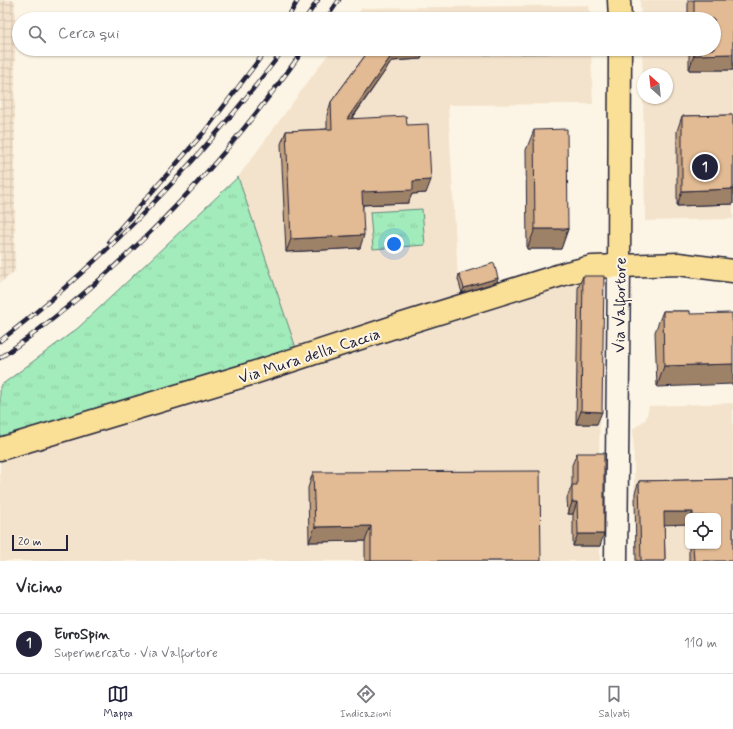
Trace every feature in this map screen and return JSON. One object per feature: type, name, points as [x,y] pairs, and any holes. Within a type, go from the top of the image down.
[{"type":"main road","points":[[619,0],[620,12]]},
{"type":"main road","name":"Via Valfortore","points":[[619,266],[620,56]]},
{"type":"main road","name":"Via Mura della Caccia","points":[[0,449],[250,374],[403,324],[592,267],[678,264],[733,271]]},
{"type":"street","name":"Via Valfortore","points":[[616,561],[619,266]]},
{"type":"shaded area","points":[[0,0],[15,0],[15,12],[12,12],[12,56],[15,56],[15,271],[0,283]]},
{"type":"shaded area","points":[[640,0],[733,0],[733,219],[645,221],[643,104],[673,104],[673,68],[643,68],[642,56],[721,56],[721,12],[641,12]]},
{"type":"shaded area","points":[[589,5],[590,12],[359,12],[362,8]]},
{"type":"shaded area","points":[[327,56],[591,56],[593,104],[448,105],[458,279],[464,299],[297,351],[238,177]]},
{"type":"shaded area","points":[[596,276],[602,287],[599,465],[600,561],[0,561],[0,459],[229,394]]},
{"type":"shaded area","points":[[733,403],[733,561],[636,561],[633,429],[646,419],[649,406]]},
{"type":"green space","points":[[238,177],[297,351],[0,443],[0,386],[78,328]]},
{"type":"green space","points":[[422,209],[425,245],[373,249],[370,212]]},
{"type":"building","points":[[694,0],[733,0],[733,54],[721,54],[721,12],[694,12]]},
{"type":"building","points":[[365,56],[391,56],[347,119],[406,116],[407,125],[428,124],[431,180],[413,181],[413,190],[362,192],[364,235],[291,239],[286,131],[332,129],[331,102]]},
{"type":"building","points":[[733,115],[733,189],[682,191],[682,116]]},
{"type":"building","points":[[567,129],[568,229],[535,229],[534,130]]},
{"type":"building","points":[[494,263],[498,278],[464,288],[459,274]]},
{"type":"building","points":[[583,276],[604,276],[602,412],[581,411]]},
{"type":"building","points":[[663,311],[690,311],[690,314],[732,313],[733,364],[664,366]]},
{"type":"building","points":[[577,453],[604,453],[604,534],[578,534],[577,502],[572,502],[572,485],[577,485]]},
{"type":"building","points":[[540,471],[541,561],[371,561],[371,526],[315,527],[313,472]]},
{"type":"building","points":[[733,479],[733,561],[694,561],[693,549],[721,549],[721,513],[664,512],[665,561],[641,561],[639,481]]},
{"type":"railway","points":[[291,12],[298,0]]},
{"type":"railway","points":[[310,12],[318,0]]},
{"type":"railway","points":[[331,12],[339,0]]},
{"type":"railway","points":[[109,241],[205,131],[262,56]]},
{"type":"railway","points":[[0,341],[78,276],[152,205],[220,129],[279,56]]},
{"type":"railway","points":[[0,358],[44,326],[87,291],[166,217],[238,136],[299,56]]},
{"type":"place","name":"EuroSpin","points":[[705,167]]}]
